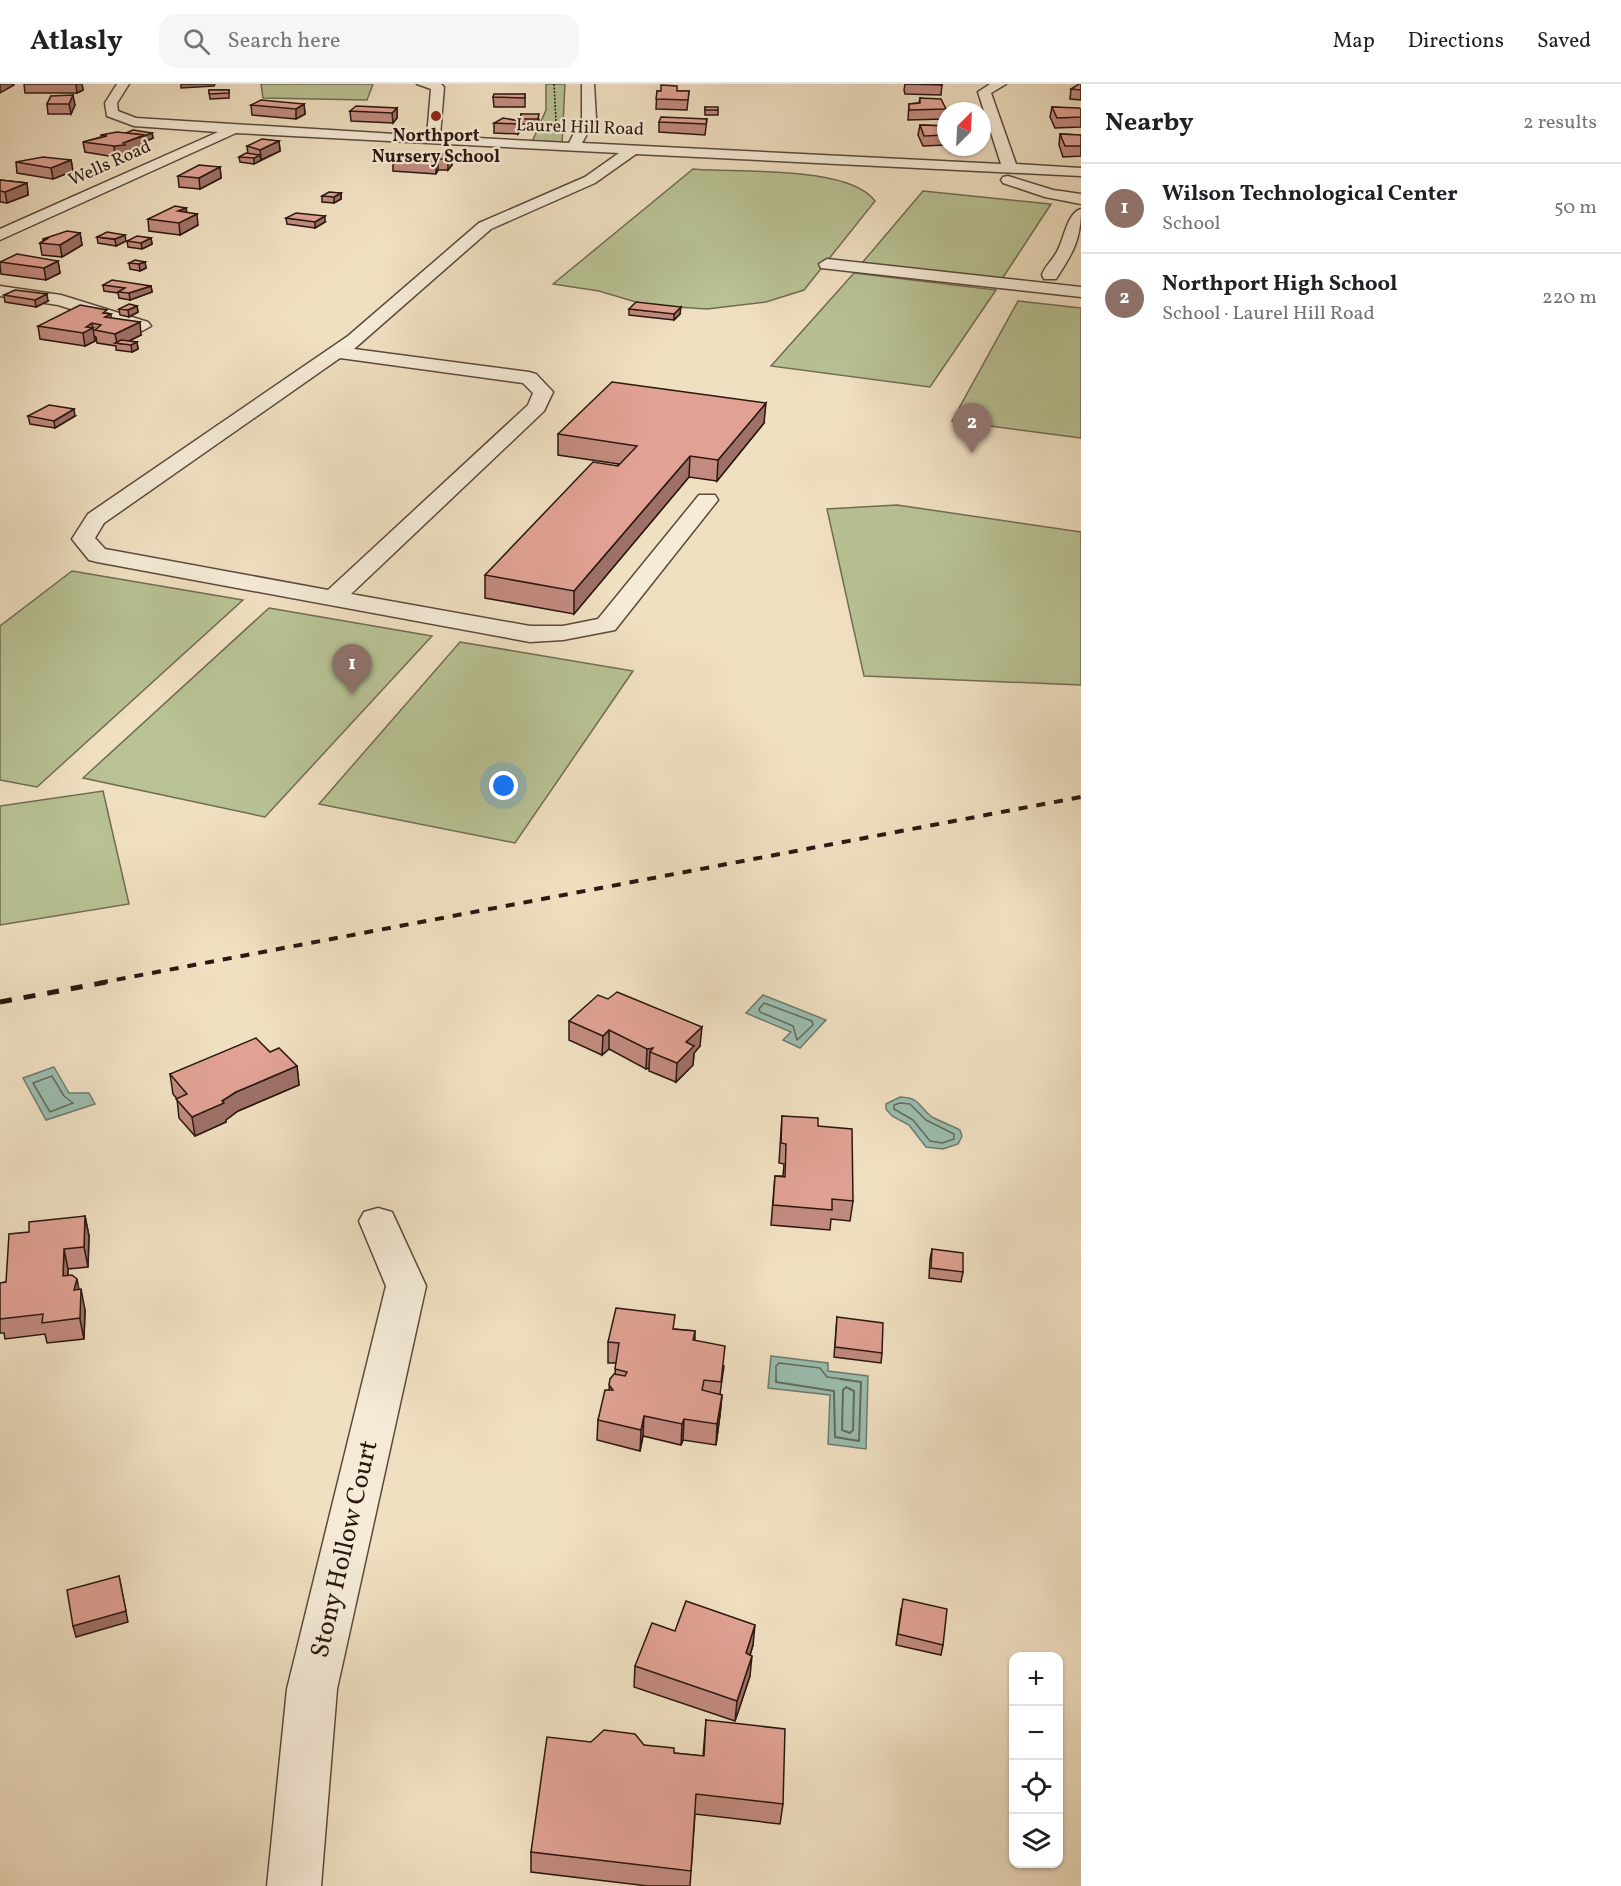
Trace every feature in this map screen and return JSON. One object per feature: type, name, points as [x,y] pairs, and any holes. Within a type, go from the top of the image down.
[{"type":"street","name":"Laurel Hill Road","points":[[123,84],[111,103],[112,113],[134,122],[433,140],[697,151],[1081,172]]},
{"type":"street","points":[[423,84],[438,87],[433,140]]},
{"type":"street","points":[[574,146],[589,118],[588,84]]},
{"type":"street","points":[[1000,84],[984,92],[1010,168]]},
{"type":"street","name":"Wells Road","points":[[0,235],[235,129]]},
{"type":"street","points":[[636,148],[590,180],[485,226],[336,352],[96,519],[83,539],[97,555],[530,634],[563,633],[606,625],[707,500]]},
{"type":"street","points":[[697,151],[710,163],[995,177],[1050,194],[1081,199]]},
{"type":"street","points":[[1050,275],[1054,265],[1062,259],[1081,214]]},
{"type":"street","points":[[827,264],[1081,292]]},
{"type":"street","points":[[0,291],[61,300],[142,326]]},
{"type":"street","points":[[333,598],[537,407],[543,392],[529,378],[336,352]]},
{"type":"street","name":"Stony Hollow Court","points":[[294,1886],[312,1689],[406,1286],[378,1221]]},
{"type":"path","points":[[549,145],[556,122],[554,84]]},
{"type":"green space","points":[[261,84],[373,84],[367,100],[263,98]]},
{"type":"green space","points":[[546,84],[565,84],[562,145],[531,144],[546,110]]},
{"type":"green space","points":[[693,169],[763,171],[817,176],[842,181],[861,189],[875,201],[804,290],[766,302],[707,309],[646,305],[599,291],[553,284]]},
{"type":"green space","points":[[923,191],[1051,204],[1002,279],[862,263]]},
{"type":"green space","points":[[854,273],[996,290],[930,387],[771,366]]},
{"type":"green space","points":[[1018,301],[1081,308],[1081,438],[952,421]]},
{"type":"green space","points":[[897,505],[1081,532],[1081,685],[864,676],[827,509]]},
{"type":"green space","points":[[72,571],[243,600],[37,787],[0,780],[0,626]]},
{"type":"green space","points":[[269,608],[432,636],[265,817],[83,778]]},
{"type":"green space","points":[[460,642],[633,671],[515,843],[319,804]]},
{"type":"green space","points":[[103,791],[129,904],[0,925],[0,806]]},
{"type":"water","points":[[763,995],[826,1020],[800,1048],[783,1040],[791,1032],[746,1013]]},
{"type":"water","points":[[54,1067],[69,1093],[89,1093],[95,1104],[46,1120],[23,1078]]},
{"type":"water","points":[[900,1097],[916,1101],[932,1117],[960,1130],[962,1136],[958,1144],[943,1149],[926,1147],[909,1125],[892,1116],[886,1109],[886,1104]]},
{"type":"water","points":[[771,1356],[828,1363],[828,1371],[868,1376],[866,1449],[828,1444],[830,1395],[768,1388]]},
{"type":"building","points":[[1081,84],[1081,90],[1071,89]]},
{"type":"building","points":[[661,85],[677,86],[677,91],[689,91],[688,100],[656,99],[657,91],[661,91]]},
{"type":"building","points":[[209,90],[229,90],[229,93],[209,94]]},
{"type":"building","points":[[494,94],[525,94],[525,98],[493,97]]},
{"type":"building","points":[[73,95],[69,104],[47,104],[51,96]]},
{"type":"building","points":[[920,98],[941,99],[942,102],[937,102],[937,109],[909,110],[909,104],[920,103]]},
{"type":"building","points":[[261,100],[304,104],[296,109],[251,105]]},
{"type":"building","points":[[356,106],[397,108],[392,113],[350,111]]},
{"type":"building","points":[[705,107],[718,107],[718,110],[705,110]]},
{"type":"building","points":[[1052,107],[1079,108],[1081,117],[1057,118]]},
{"type":"building","points":[[521,114],[539,114],[538,119],[520,119]]},
{"type":"building","points":[[661,117],[707,119],[706,124],[659,122]]},
{"type":"building","points":[[503,118],[520,121],[518,124],[494,123]]},
{"type":"building","points":[[920,125],[937,126],[937,135],[924,136]]},
{"type":"building","points":[[133,130],[152,133],[144,136],[126,133]]},
{"type":"building","points":[[117,132],[144,135],[123,143],[125,145],[83,142],[107,136],[101,135]]},
{"type":"building","points":[[1060,134],[1081,135],[1081,146],[1065,146]]},
{"type":"building","points":[[262,139],[279,141],[260,150],[247,146]]},
{"type":"building","points":[[246,153],[260,155],[254,158],[239,157]]},
{"type":"building","points":[[398,153],[452,154],[448,159],[438,159],[436,163],[393,160]]},
{"type":"building","points":[[43,157],[71,160],[51,168],[16,162]]},
{"type":"building","points":[[199,165],[220,167],[199,178],[178,176]]},
{"type":"building","points":[[0,180],[27,183],[5,192],[0,191]]},
{"type":"building","points":[[329,192],[341,193],[334,197],[322,196]]},
{"type":"building","points":[[175,206],[186,208],[178,211],[197,214],[179,223],[148,219]]},
{"type":"building","points":[[296,213],[325,216],[315,222],[286,218]]},
{"type":"building","points":[[67,231],[80,233],[60,245],[40,243],[47,239],[43,239]]},
{"type":"building","points":[[107,232],[125,235],[115,239],[97,237]]},
{"type":"building","points":[[137,236],[151,238],[141,243],[127,241]]},
{"type":"building","points":[[17,254],[58,261],[44,268],[0,262]]},
{"type":"building","points":[[135,260],[145,262],[129,263]]},
{"type":"building","points":[[112,280],[151,286],[129,293],[118,292],[125,288],[103,285]]},
{"type":"building","points":[[15,290],[47,294],[35,300],[4,295]]},
{"type":"building","points":[[636,302],[681,307],[674,314],[629,309]]},
{"type":"building","points":[[129,304],[137,306],[128,310],[119,309]]},
{"type":"building","points":[[80,305],[107,310],[103,313],[111,314],[105,317],[140,322],[115,334],[95,330],[101,325],[92,323],[86,327],[93,328],[83,333],[38,326]]},
{"type":"building","points":[[121,340],[137,342],[131,345],[115,343]]},
{"type":"building","points":[[612,382],[766,403],[718,460],[690,456],[574,591],[485,575],[593,462],[618,466],[637,446],[558,434]]},
{"type":"building","points":[[49,405],[74,409],[54,421],[28,416]]},
{"type":"building","points":[[617,992],[702,1027],[686,1042],[694,1046],[677,1063],[650,1052],[653,1048],[647,1049],[609,1030],[603,1036],[569,1021],[598,995],[608,999]]},
{"type":"building","points":[[256,1038],[270,1052],[279,1048],[297,1066],[236,1092],[222,1101],[224,1103],[192,1117],[176,1099],[187,1094],[170,1074]]},
{"type":"building","points":[[782,1116],[818,1118],[818,1126],[852,1129],[853,1201],[832,1199],[832,1210],[773,1205],[775,1176],[785,1177],[786,1144],[781,1143]]},
{"type":"building","points":[[85,1216],[84,1247],[64,1249],[63,1276],[72,1275],[77,1279],[74,1290],[81,1289],[80,1318],[42,1323],[43,1314],[0,1319],[0,1283],[6,1282],[9,1234],[29,1232],[29,1222]]},
{"type":"building","points":[[932,1249],[963,1253],[963,1272],[931,1268]]},
{"type":"building","points":[[616,1308],[675,1315],[673,1329],[695,1331],[693,1340],[725,1346],[721,1382],[704,1380],[702,1390],[722,1395],[717,1424],[684,1419],[682,1424],[644,1416],[641,1430],[598,1420],[605,1390],[613,1390],[609,1385],[610,1379],[614,1374],[625,1376],[627,1372],[615,1369],[619,1343],[608,1342]]},
{"type":"building","points":[[837,1317],[883,1323],[882,1353],[835,1347]]},
{"type":"building","points":[[119,1576],[126,1611],[73,1626],[67,1590]]},
{"type":"building","points":[[903,1599],[947,1609],[943,1645],[898,1634]]},
{"type":"building","points":[[686,1601],[755,1625],[746,1653],[752,1656],[737,1701],[635,1666],[652,1623],[675,1631]]},
{"type":"building","points":[[706,1720],[785,1729],[783,1804],[696,1794],[691,1871],[531,1852],[547,1737],[591,1742],[604,1730],[635,1734],[644,1745],[674,1748],[674,1753],[704,1756]]},
{"type":"railway","points":[[99,983],[1081,797]]},
{"type":"railway","points":[[0,1002],[107,982]]},
{"type":"place","name":"Northport Nursery School","points":[[436,116]]},
{"type":"place","name":"Northport High School","points":[[972,453]]},
{"type":"place","name":"Wilson Technological Center","points":[[352,694]]}]
